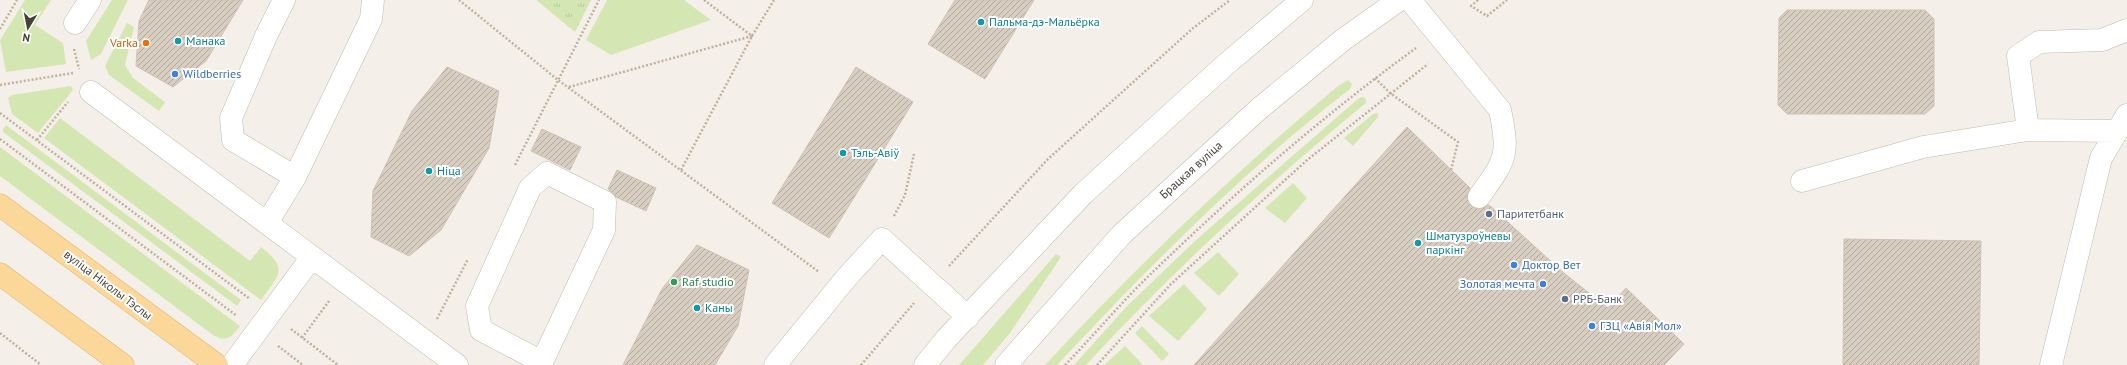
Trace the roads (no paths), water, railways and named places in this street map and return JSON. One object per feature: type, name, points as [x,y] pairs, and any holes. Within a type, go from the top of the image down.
[{"type":"main road","name":"вуліца Ніколы Тэслы","points":[[0,205],[217,365]]},
{"type":"main road","points":[[0,274],[123,365]]},
{"type":"street","points":[[75,23],[90,0]]},
{"type":"street","points":[[284,0],[266,36],[231,118],[233,140],[295,177]]},
{"type":"street","points":[[266,223],[295,177],[370,19],[373,0]]},
{"type":"street","points":[[925,365],[1083,194],[1224,66],[1302,0]]},
{"type":"street","name":"Брацкая вуліца","points":[[1006,365],[1122,234],[1260,108],[1344,39],[1400,0]]},
{"type":"street","points":[[1410,0],[1500,110],[1505,131],[1505,156],[1501,165],[1479,197]]},
{"type":"street","points":[[2028,130],[2018,56],[2038,42],[2102,40],[2127,30]]},
{"type":"street","points":[[91,92],[457,365]]},
{"type":"street","points":[[1802,181],[1923,147],[2028,130],[2122,123]]},
{"type":"street","points":[[2051,365],[2101,158],[2122,123]]},
{"type":"street","points":[[547,173],[605,202],[604,230],[541,363],[481,330],[477,306],[530,188],[547,173]]},
{"type":"street","points":[[775,365],[839,287],[882,239],[968,317]]},
{"type":"street","points":[[232,365],[312,258]]},
{"type":"place","name":"Пальма-дэ-Мальёрка","points":[[981,22]]},
{"type":"place","name":"Манака","points":[[178,41]]},
{"type":"place","name":"Varka","points":[[146,43]]},
{"type":"place","name":"Wildberries","points":[[175,74]]},
{"type":"place","name":"Тэль-Авіў","points":[[843,153]]},
{"type":"place","name":"Ніца","points":[[429,171]]},
{"type":"place","name":"Паритетбанк","points":[[1489,214]]},
{"type":"place","name":"Шматузроўневы паркінг","points":[[1418,243]]},
{"type":"place","name":"Доктор Вет","points":[[1514,265]]},
{"type":"place","name":"Raf studio","points":[[674,282]]},
{"type":"place","name":"Золотая мечта","points":[[1543,284]]},
{"type":"place","name":"РРБ-Банк","points":[[1565,299]]},
{"type":"place","name":"Каны","points":[[697,308]]},
{"type":"place","name":"ГЗЦ «Авія Мол»","points":[[1592,326]]}]
